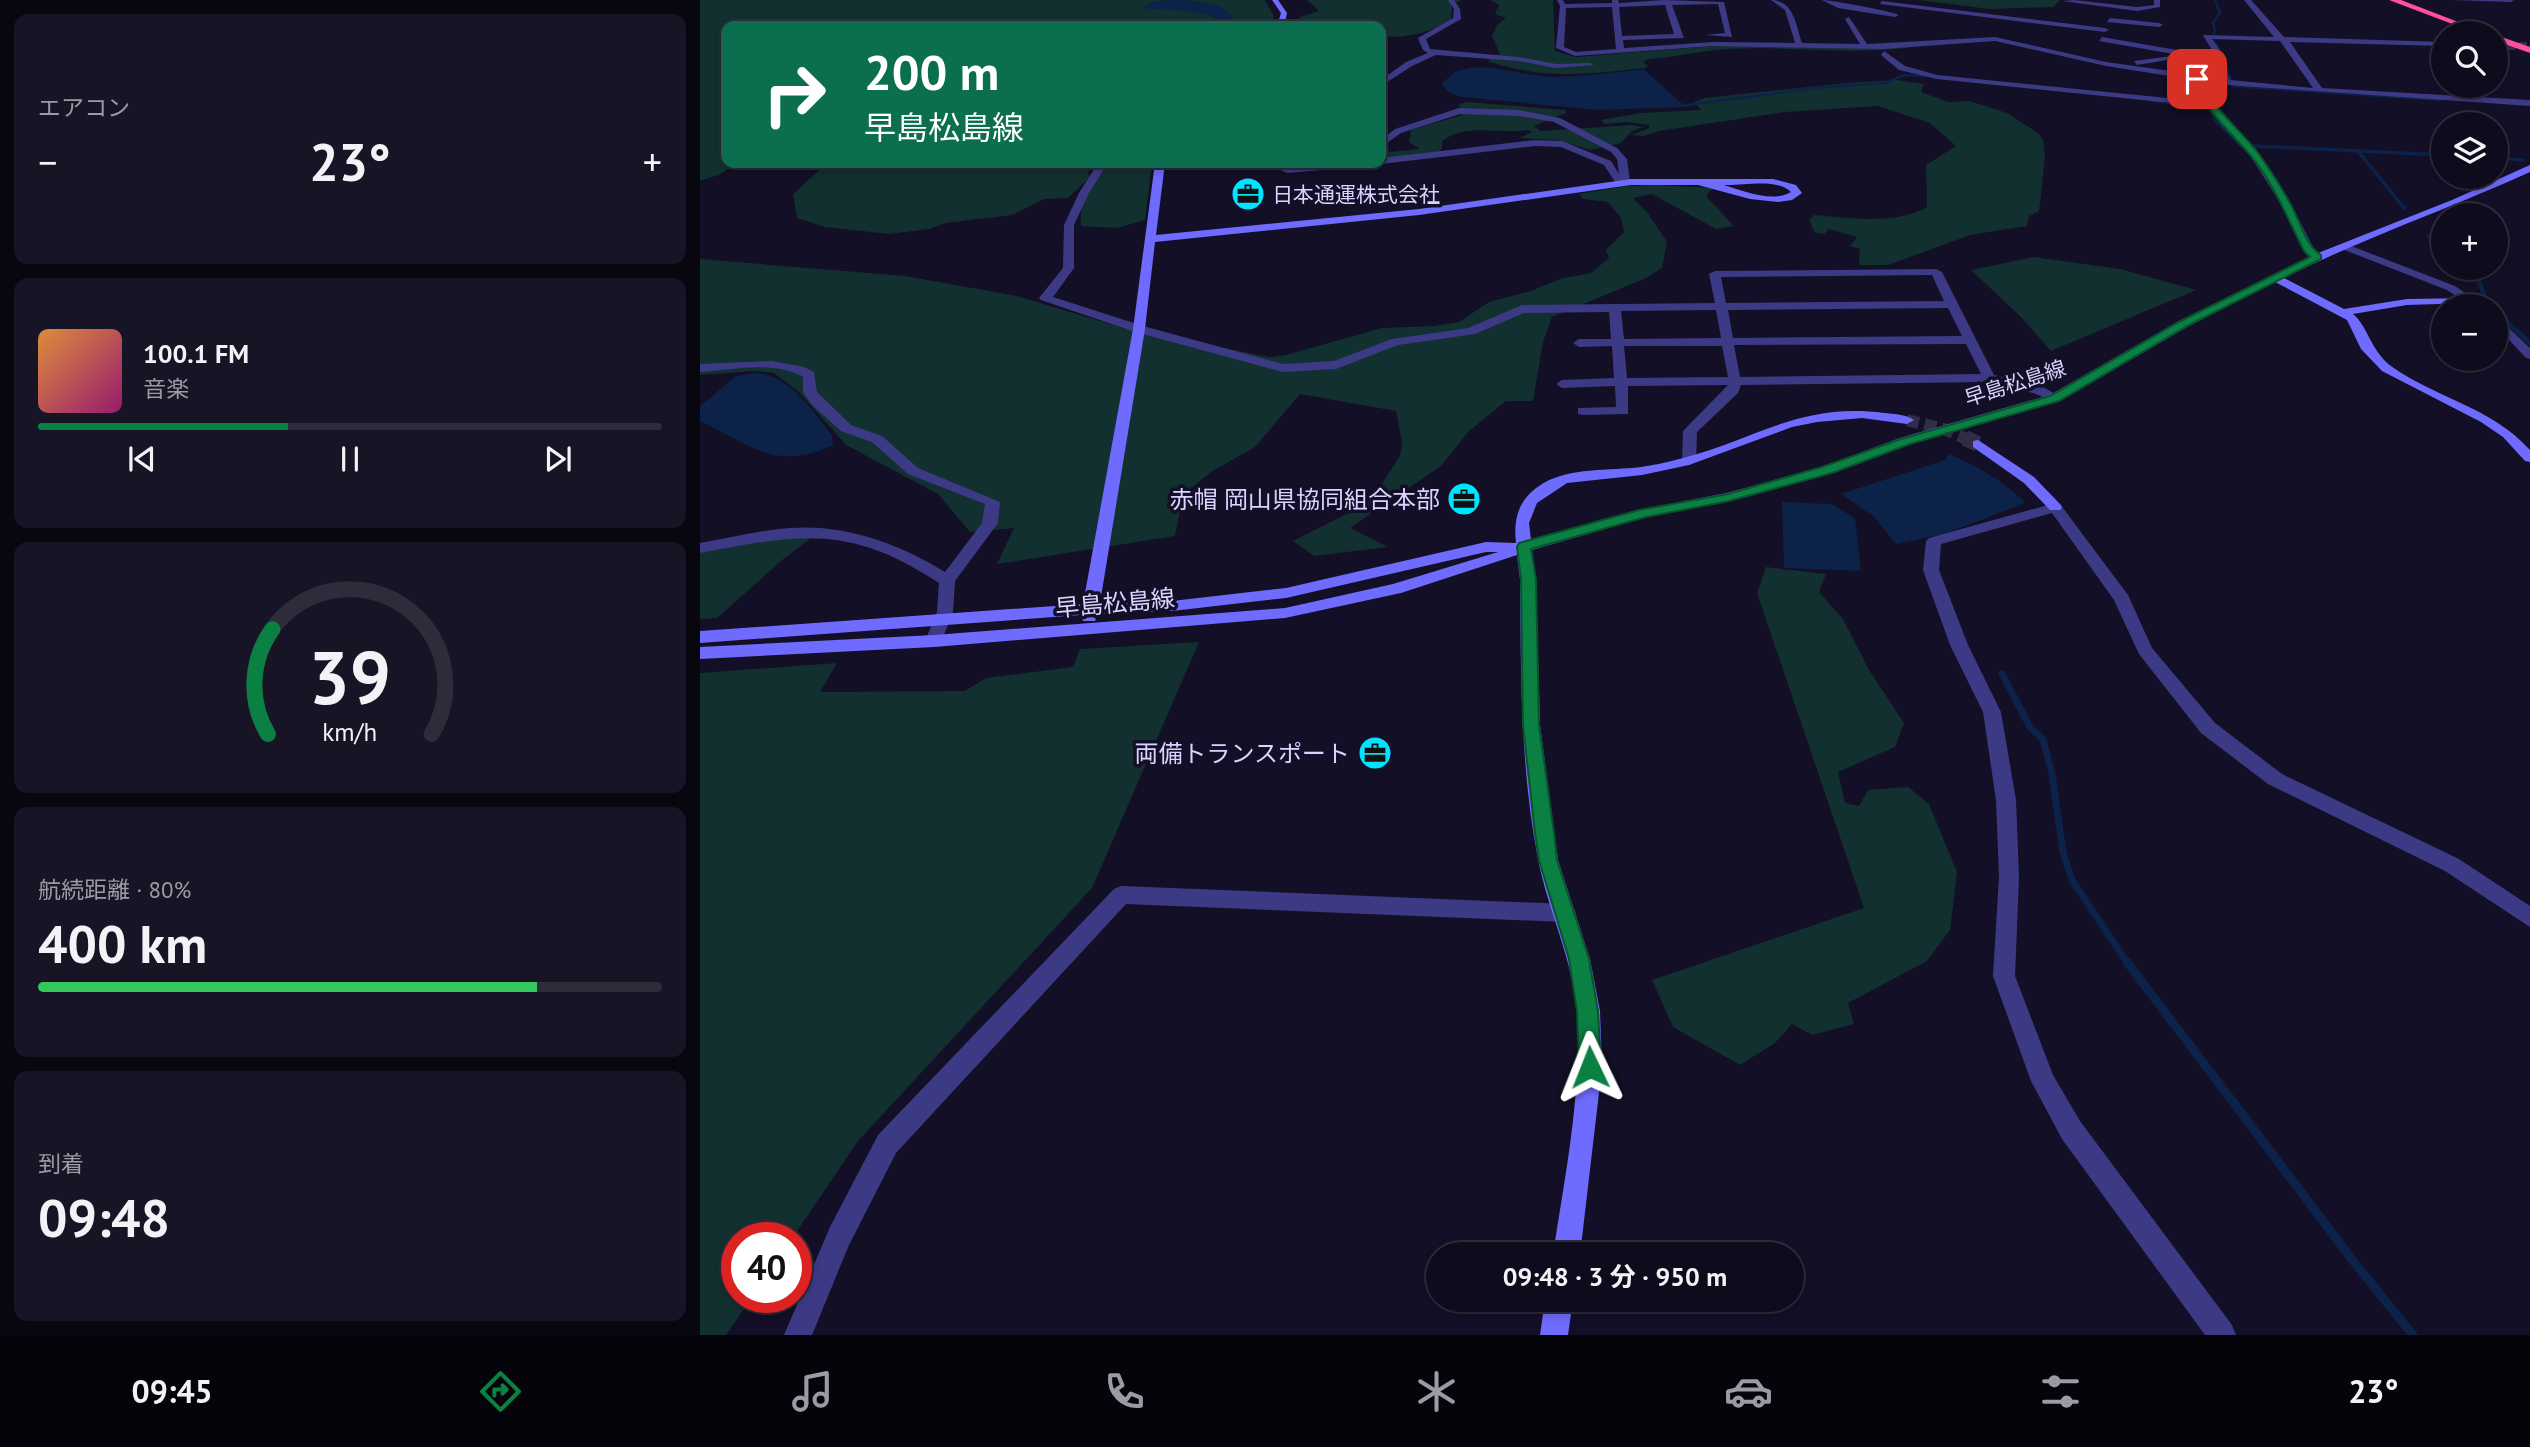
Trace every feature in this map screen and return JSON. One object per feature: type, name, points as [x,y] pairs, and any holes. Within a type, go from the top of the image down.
[{"type":"highway","points":[[2390,2],[2438,21]]},
{"type":"highway","points":[[2390,2],[2447,21]]},
{"type":"highway","points":[[2508,42],[2530,50]]},
{"type":"highway","points":[[2508,48],[2530,56]]},
{"type":"street","points":[[1275,0],[1284,13],[1282,21]]},
{"type":"street","points":[[1284,0],[1292,14],[1291,21]]},
{"type":"street","points":[[1451,0],[1457,9],[1457,19],[1422,38],[1427,50],[1435,53],[1518,59],[1556,66],[1603,64]]},
{"type":"street","points":[[1774,0],[1788,9],[1799,45]]},
{"type":"street","points":[[1825,0],[1838,6],[1895,15]]},
{"type":"street","points":[[2053,24],[2065,1],[2112,3],[2148,9],[2157,7],[2157,0]]},
{"type":"street","points":[[2247,0],[2276,35],[2283,39],[2320,91]]},
{"type":"street","points":[[2454,0],[2511,0]]},
{"type":"street","points":[[1618,38],[1729,35],[1720,1],[1562,3],[1560,48],[1585,55],[1713,44],[1865,47],[2004,40],[2113,66],[2230,83],[2530,103]]},
{"type":"street","points":[[1616,2],[1620,52]]},
{"type":"street","points":[[1668,2],[1678,36]]},
{"type":"street","points":[[1882,2],[2120,31]]},
{"type":"street","points":[[2093,46],[2102,39],[2106,30],[2112,3]]},
{"type":"street","points":[[1849,19],[1865,47]]},
{"type":"street","points":[[2110,20],[2159,25]]},
{"type":"street","points":[[2230,83],[2217,52],[2206,37],[2431,44]]},
{"type":"street","points":[[2102,39],[2194,55],[2113,66]]},
{"type":"street","points":[[1699,55],[1798,50],[1833,54],[1884,53],[2004,40]]},
{"type":"street","points":[[2075,58],[2084,52]]},
{"type":"street","points":[[1386,80],[1409,64],[1435,53]]},
{"type":"street","points":[[1884,53],[1902,68],[1937,77],[2213,105]]},
{"type":"street","points":[[2197,79],[2199,87],[2223,121],[2255,155],[2286,204],[2308,251],[2317,257]]},
{"type":"street","points":[[1386,140],[1398,131],[1459,111],[1519,113],[1557,120],[1614,150],[1622,159],[1623,182]]},
{"type":"street","points":[[1386,160],[1522,145],[1562,144],[1608,163],[1623,182]]},
{"type":"street","points":[[1100,168],[1068,227],[1066,246],[1070,263],[1065,275],[1045,298],[1139,329],[1283,368],[1325,366],[1357,358],[1396,342],[1471,331],[1522,309],[1952,304]]},
{"type":"street","points":[[1086,631],[1139,329],[1159,168]]},
{"type":"street","points":[[1282,168],[1310,168]]},
{"type":"street","name":"早島松島線","points":[[700,653],[1086,631],[1285,613],[1395,589],[1487,562],[1524,547],[1644,513],[1729,497],[1827,470],[1906,441],[2055,398],[2183,324],[2317,257],[2530,168]]},
{"type":"street","points":[[1152,239],[1419,212],[1623,182],[1699,182],[1775,182],[1793,187],[1797,192],[1785,200],[1767,200],[1699,182]]},
{"type":"street","points":[[2346,247],[2414,271],[2458,294]]},
{"type":"street","points":[[1689,461],[1690,431],[1732,390],[1735,382],[1715,275],[1936,272],[1989,378]]},
{"type":"street","points":[[2275,278],[2352,318],[2367,349],[2386,368],[2486,419],[2508,434],[2530,458]]},
{"type":"street","points":[[2344,313],[2369,305],[2404,301],[2431,302]]},
{"type":"street","points":[[1583,411],[1623,411],[1615,309]]},
{"type":"street","points":[[2508,332],[2530,355]]},
{"type":"street","points":[[1579,343],[1970,340]]},
{"type":"street","points":[[700,368],[778,365],[800,368],[808,375],[810,392],[817,402],[846,428],[877,439],[913,471],[993,502],[990,523],[947,581],[949,600],[934,641]]},
{"type":"street","points":[[1562,384],[1989,378],[2038,390],[2055,398]]},
{"type":"street","points":[[1568,1242],[1590,1067],[1588,1011],[1579,959],[1548,860],[1531,725],[1528,579],[1521,523],[1531,501],[1545,488],[1564,479],[1642,471],[1689,461],[1788,424],[1817,418],[1862,414],[1907,420]]},
{"type":"street","points":[[1978,444],[2029,480],[2055,507],[2122,599],[2145,650],[2208,728],[2275,779],[2452,865],[2530,918]]},
{"type":"street","points":[[2055,507],[1934,541],[1931,570],[1959,645],[1992,712],[2006,800],[2008,877],[2004,976],[2043,1081],[2071,1130],[2222,1335]]},
{"type":"street","points":[[700,548],[804,531],[829,533],[896,552],[923,564],[947,581]]},
{"type":"street","name":"早島松島線","points":[[700,637],[1091,609],[1172,606],[1286,593],[1486,547],[1524,547]]},
{"type":"street","points":[[798,1335],[839,1236],[887,1144],[1121,895],[1565,913]]},
{"type":"street","points":[[1554,1335],[1557,1312]]},
{"type":"green space","points":[[700,0],[1265,0],[1274,16],[1272,21],[721,21],[721,168],[730,168],[700,181]]},
{"type":"green space","points":[[1307,0],[1461,0],[1452,5],[1451,19],[1443,24],[1418,34],[1400,37],[1386,36],[1386,21],[1299,21],[1300,17],[1319,11]]},
{"type":"green space","points":[[1490,0],[1553,0],[1555,51],[1576,57],[1715,46],[1919,46],[1871,51],[1725,49],[1650,59],[1643,62],[1648,66],[1645,68],[1567,74],[1530,71],[1490,62],[1488,59],[1500,54],[1492,36],[1497,25],[1506,18],[1495,14],[1499,5]]},
{"type":"green space","points":[[1918,0],[2060,0],[2053,7],[1989,9]]},
{"type":"green space","points":[[1896,80],[1924,84],[1921,92],[1948,102],[1969,101],[2007,113],[2038,133],[2043,140],[2045,157],[2039,211],[2029,216],[2027,226],[1970,235],[1888,265],[1859,265],[1860,249],[1850,246],[1857,237],[1829,229],[1824,234],[1815,233],[1809,220],[1814,215],[1857,219],[1887,218],[1915,213],[1927,207],[1926,165],[1956,146],[1930,123],[1878,106],[1785,112],[1659,131],[1644,136],[1631,135],[1649,128],[1649,125],[1627,122],[1605,124],[1601,120],[1640,113],[1701,110],[1694,102],[1704,98]]},
{"type":"green space","points":[[1467,102],[1565,110],[1566,113],[1534,126],[1541,131],[1632,125],[1643,127],[1632,131],[1621,143],[1591,150],[1557,140],[1520,138],[1532,132],[1528,130],[1473,130],[1452,135],[1442,141],[1442,149],[1434,154],[1386,159],[1386,147],[1389,152],[1420,149],[1409,142],[1411,130],[1462,115],[1459,104]]},
{"type":"green space","points":[[822,168],[1088,168],[1089,178],[1068,198],[1044,199],[1012,215],[945,223],[929,229],[889,234],[825,227],[797,218],[793,194]]},
{"type":"green space","points":[[1106,168],[1151,168],[1145,220],[1117,228],[1081,226],[1084,203]]},
{"type":"green space","points":[[1627,186],[1713,188],[1706,196],[1734,226],[1716,229],[1652,194],[1633,198],[1647,212],[1667,242],[1662,268],[1644,279],[1552,317],[1543,342],[1533,401],[1506,401],[1468,432],[1441,466],[1350,528],[1388,547],[1314,556],[1293,541],[1361,507],[1377,491],[1400,456],[1402,442],[1396,411],[1300,394],[1255,447],[1211,472],[1183,495],[1175,536],[997,564],[1014,528],[970,532],[938,494],[846,445],[799,392],[774,373],[754,371],[700,375],[700,259],[905,276],[1017,296],[1123,328],[1269,357],[1286,355],[1382,328],[1459,322],[1489,302],[1531,291],[1560,279],[1591,273],[1609,258],[1606,250],[1624,232],[1621,218],[1608,202],[1583,199],[1579,194]]},
{"type":"green space","points":[[2034,257],[2120,269],[2196,290],[2051,351],[2021,317],[1971,270]]},
{"type":"green space","points":[[795,536],[812,537],[717,618],[700,619],[700,552]]},
{"type":"green space","points":[[1766,567],[1826,574],[1819,592],[1843,619],[1869,670],[1904,723],[1895,747],[1838,772],[1845,803],[1859,806],[1868,790],[1908,787],[1929,804],[1957,872],[1950,930],[1927,961],[1848,1003],[1854,1024],[1812,1035],[1792,1024],[1775,1043],[1740,1065],[1673,1027],[1652,980],[1864,908],[1757,593]]},
{"type":"green space","points":[[1199,642],[1092,888],[858,1141],[803,1222],[721,1222],[721,1313],[741,1313],[726,1335],[700,1335],[700,673],[837,663],[820,692],[965,691],[986,678],[1073,667],[1080,649]]},
{"type":"water","points":[[1166,0],[1208,3],[1227,11],[1234,21],[1221,21],[1193,12],[1143,8],[1148,3]]},
{"type":"water","points":[[1476,67],[1554,77],[1644,70],[1686,107],[1598,110],[1462,97],[1450,93],[1441,84],[1456,71]]},
{"type":"water","points":[[755,373],[779,380],[799,395],[832,435],[833,445],[813,453],[779,456],[749,446],[700,421],[700,406],[736,376]]},
{"type":"water","points":[[1949,454],[1998,480],[2024,501],[2023,504],[1944,534],[1896,544],[1874,517],[1841,494],[1945,460]]},
{"type":"water","points":[[1782,502],[1831,504],[1855,518],[1861,571],[1784,568]]},
{"type":"waterway","points":[[2215,0],[2220,13],[2213,23],[2215,31],[2212,39],[2223,54],[2233,86],[2441,100]]},
{"type":"waterway","points":[[1680,106],[1824,87],[1885,83],[1905,75],[1927,76]]},
{"type":"waterway","points":[[2152,101],[2178,104]]},
{"type":"waterway","points":[[2203,106],[2209,106],[2212,114]]},
{"type":"waterway","points":[[2212,112],[2215,120],[2241,145]]},
{"type":"waterway","points":[[2252,146],[2358,151]]},
{"type":"waterway","points":[[2358,151],[2431,154]]},
{"type":"waterway","points":[[2358,151],[2405,209]]},
{"type":"waterway","points":[[2508,159],[2523,160]]},
{"type":"waterway","points":[[2428,236],[2431,240]]},
{"type":"waterway","points":[[2477,280],[2484,294]]},
{"type":"waterway","points":[[2508,323],[2530,343]]},
{"type":"waterway","points":[[2002,674],[2030,727],[2043,739],[2052,774],[2063,852],[2072,880],[2128,964]]},
{"type":"waterway","points":[[2127,962],[2357,1266],[2413,1335]]},
{"type":"tunnel","points":[[2508,46],[2530,46]]},
{"type":"tunnel","points":[[1907,420],[1944,429],[1969,440]]},
{"type":"tunnel","points":[[1965,438],[1978,444]]},
{"type":"place","name":"日本通運株式会社","points":[[1248,194]]},
{"type":"place","name":"赤帽 岡山県協同組合本部","points":[[1464,499]]},
{"type":"place","name":"両備トランスポート","points":[[1375,753]]},
{"type":"route","points":[[1590,1067],[1588,1011],[1579,959],[1548,860],[1544,833],[1531,725],[1528,579],[1524,547],[1644,513],[1729,497],[1827,470],[1906,441],[2055,398],[2183,324],[2317,257],[2308,251],[2286,204],[2255,155],[2223,121],[2199,87],[2197,79]]}]
